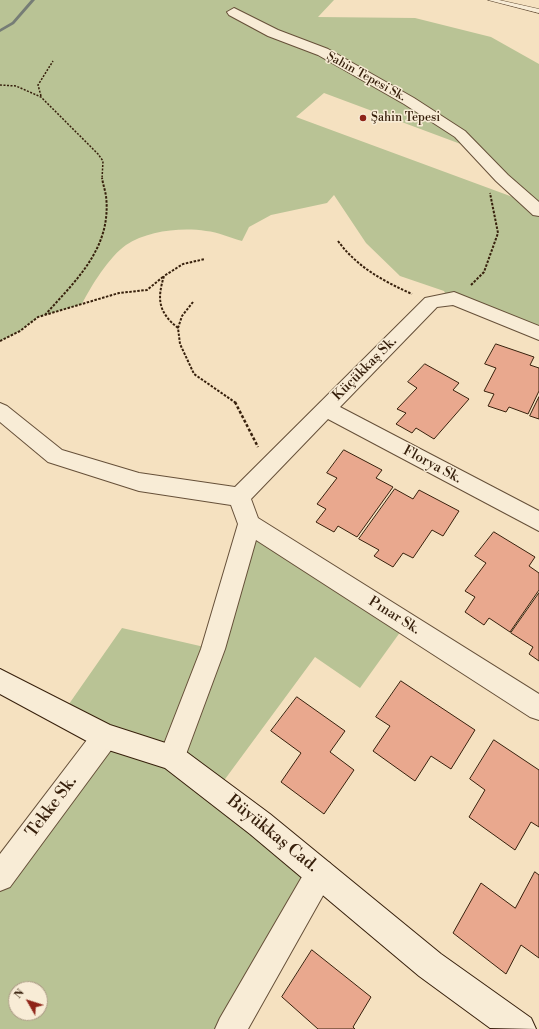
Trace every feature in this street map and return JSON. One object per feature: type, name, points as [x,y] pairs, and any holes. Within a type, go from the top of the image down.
[{"type":"street","name":"Şahin Tepesi Sk.","points":[[234,12],[273,33],[323,52],[409,101],[460,134],[502,178],[539,210]]},
{"type":"street","points":[[439,301],[454,298],[539,333]]},
{"type":"street","name":"Küçükkaş Sk.","points":[[238,497],[326,409],[439,301]]},
{"type":"street","name":"Florya Sk.","points":[[326,409],[539,522]]},
{"type":"street","points":[[0,411],[54,456],[139,482],[238,497],[249,524],[213,649],[172,757]]},
{"type":"street","name":"Pınar Sk.","points":[[249,524],[539,708]]},
{"type":"street","name":"Büyükkaş Cad.","points":[[0,680],[105,737],[172,757],[260,824],[430,965],[500,1017],[520,1029]]},
{"type":"street","name":"Tekke Sk.","points":[[0,877],[105,737]]},
{"type":"street","points":[[231,1029],[320,873]]},
{"type":"lane","points":[[491,0],[539,11]]},
{"type":"path","points":[[41,97],[38,85],[52,61]]},
{"type":"path","points":[[0,85],[16,86],[41,97],[103,161],[102,179],[106,197],[105,225],[98,249],[78,277],[45,315]]},
{"type":"path","points":[[338,240],[345,252],[362,266],[386,282],[439,301],[444,291],[452,286],[463,287],[473,284],[484,272],[498,233],[488,188],[502,178]]},
{"type":"path","points":[[0,341],[20,331],[38,317],[119,293],[147,290],[164,276],[183,264],[205,259]]},
{"type":"path","points":[[164,276],[159,292],[161,308],[169,322],[178,328]]},
{"type":"path","points":[[193,302],[182,316],[178,328],[180,344],[194,374],[235,401],[268,467]]},
{"type":"green space","points":[[0,0],[334,0],[318,17],[415,18],[491,37],[539,64],[539,333],[448,299],[444,291],[400,276],[366,243],[334,195],[327,203],[271,215],[249,227],[242,241],[220,234],[196,230],[164,231],[134,240],[120,250],[107,264],[82,304],[38,317],[20,331],[0,341]],"holes":[[[324,93],[474,149],[529,203],[296,117]]]},
{"type":"green space","points":[[249,524],[406,624],[360,688],[315,657],[217,790],[320,873],[231,1029],[0,1029],[0,877],[105,737],[62,714],[122,628],[213,649]]},
{"type":"building","points":[[496,344],[534,357],[530,365],[539,368],[539,391],[528,414],[509,407],[506,412],[488,406],[494,394],[484,391],[496,368],[485,364]]},
{"type":"building","points":[[425,364],[459,383],[453,390],[469,399],[434,439],[416,428],[412,433],[396,424],[406,413],[397,409],[417,388],[408,382]]},
{"type":"building","points":[[539,397],[539,419],[530,416]]},
{"type":"building","points":[[344,450],[382,470],[376,478],[393,487],[357,537],[338,526],[334,532],[316,522],[326,509],[317,504],[337,478],[327,473]]},
{"type":"building","points":[[395,489],[413,499],[419,490],[459,511],[443,536],[432,530],[413,558],[403,553],[393,567],[374,556],[379,550],[359,539]]},
{"type":"building","points":[[494,532],[535,557],[529,566],[539,573],[539,590],[510,632],[489,618],[484,625],[465,612],[475,597],[465,591],[486,563],[475,556]]},
{"type":"building","points":[[539,593],[539,661],[529,654],[533,647],[511,633]]},
{"type":"building","points":[[401,681],[475,730],[451,769],[431,756],[415,781],[373,751],[390,726],[376,717]]},
{"type":"building","points":[[297,697],[345,731],[330,752],[354,770],[324,814],[281,782],[301,753],[271,731]]},
{"type":"building","points":[[494,740],[539,770],[539,827],[531,822],[515,850],[469,817],[485,790],[470,779]]},
{"type":"building","points":[[535,872],[539,875],[539,958],[521,945],[506,974],[453,933],[481,883],[515,908]]},
{"type":"building","points":[[312,950],[371,997],[353,1027],[355,1029],[318,1029],[282,997]]},
{"type":"waterway","points":[[0,31],[13,23],[33,0]]},
{"type":"place","name":"Şahin Tepesi","points":[[363,118]]}]
